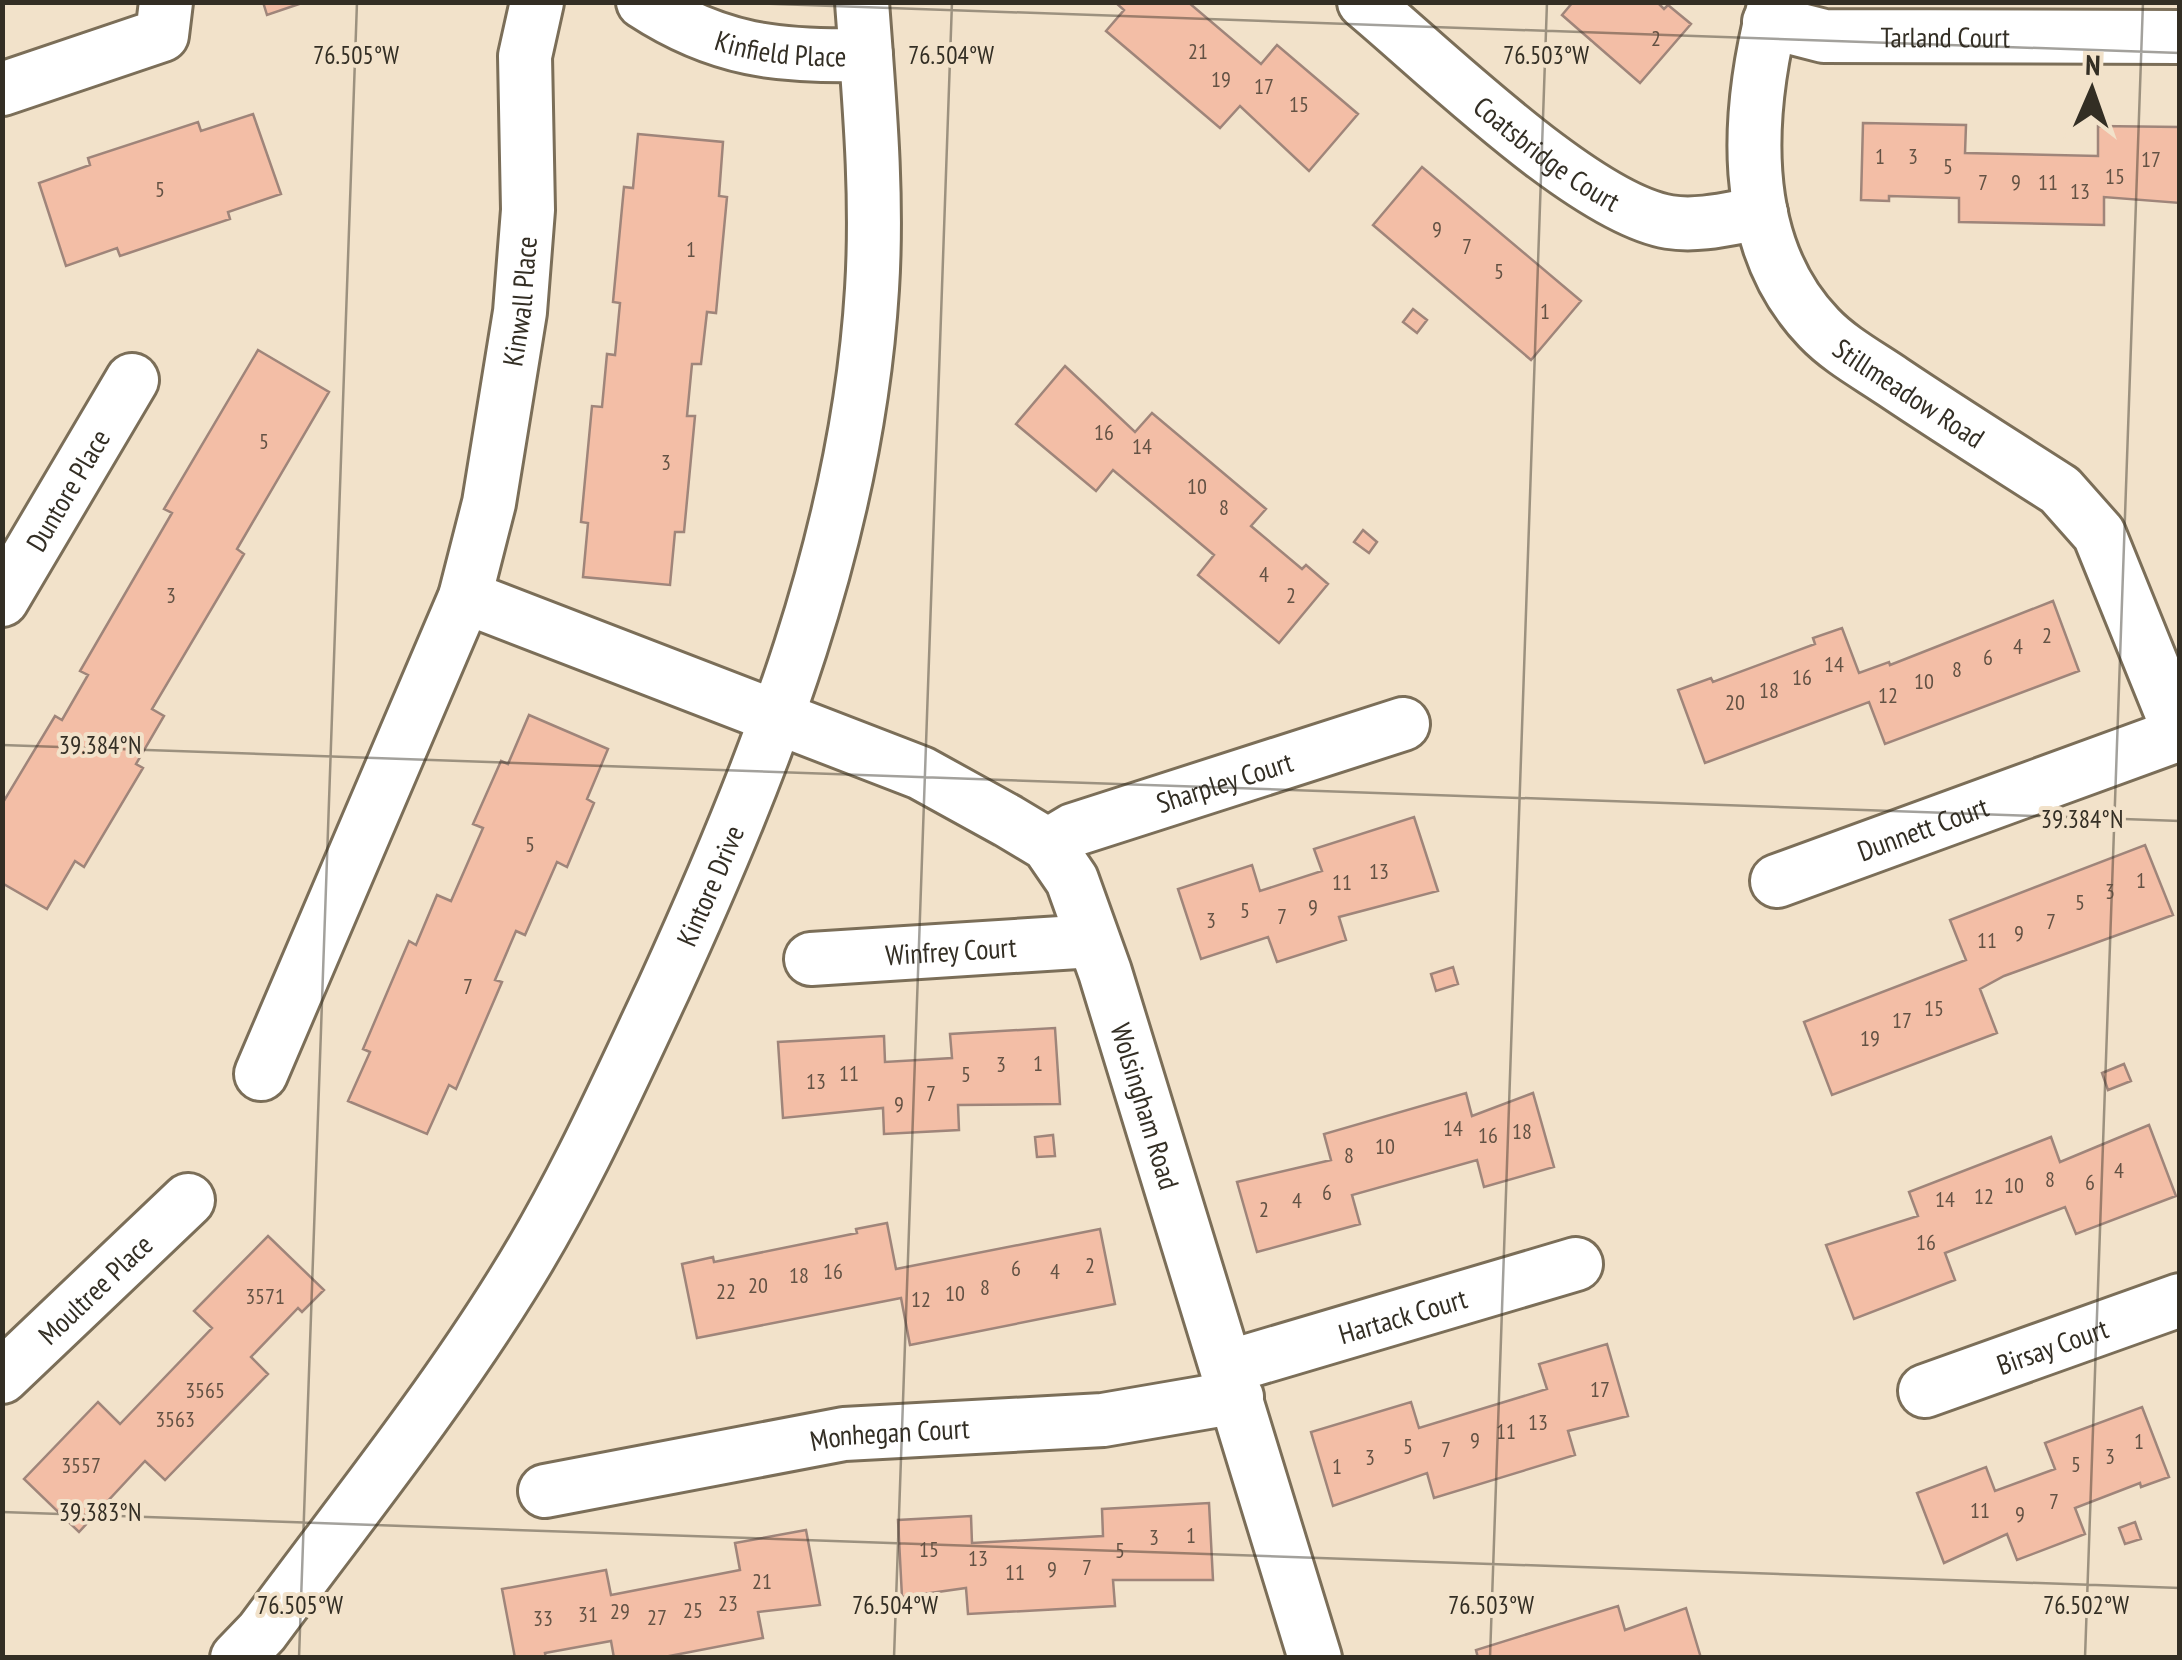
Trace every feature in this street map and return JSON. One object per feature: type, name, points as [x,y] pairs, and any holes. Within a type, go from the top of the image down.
[{"type":"street","points":[[2,89],[162,35],[166,2]]},
{"type":"street","name":"Kinwall Place","points":[[260,1074],[465,597],[489,503],[520,312],[528,210],[525,56],[537,2]]},
{"type":"street","name":"Kinfield Place","points":[[643,2],[705,36],[749,50],[800,57],[866,55]]},
{"type":"street","name":"Kintore Drive","points":[[237,1658],[262,1632],[513,1284],[591,1146],[739,818],[779,716],[805,646],[858,418],[872,290],[874,204],[862,2]]},
{"type":"street","name":"Coatsbridge Court","points":[[1364,2],[1580,182],[1628,209],[1670,222],[1710,222],[1761,213]]},
{"type":"street","name":"Stillmeadow Road","points":[[1772,12],[1753,108],[1761,213],[1793,294],[1819,328],[1858,360],[2060,490],[2099,534],[2180,734]]},
{"type":"street","name":"Tarland Court","points":[[1772,12],[1824,36],[2180,37]]},
{"type":"street","name":"Duntore Place","points":[[2,600],[132,380]]},
{"type":"street","points":[[465,597],[779,716]]},
{"type":"street","name":"Wolsingham Road","points":[[779,716],[921,773],[1048,846],[1072,880],[1208,1318],[1233,1382],[1314,1658]]},
{"type":"street","name":"Sharpley Court","points":[[1048,846],[1073,830],[1403,724]]},
{"type":"street","name":"Dunnett Court","points":[[1778,881],[2180,734]]},
{"type":"street","name":"Winfrey Court","points":[[811,959],[1092,941]]},
{"type":"street","name":"Moultree Place","points":[[2,1376],[188,1200]]},
{"type":"street","name":"Hartack Court","points":[[1233,1382],[1576,1264]]},
{"type":"street","name":"Birsay Court","points":[[1925,1391],[2180,1300]]},
{"type":"street","name":"Monhegan Court","points":[[546,1491],[844,1434],[1103,1420],[1233,1382]]},
{"type":"building","points":[[263,2],[305,2],[267,15]]},
{"type":"building","points":[[1115,2],[1188,2],[1261,64],[1277,45],[1358,114],[1309,171],[1240,106],[1220,128],[1106,31],[1124,10]]},
{"type":"building","points":[[1573,2],[1657,2],[1664,9],[1668,5],[1691,24],[1640,83],[1562,15]]},
{"type":"building","points":[[253,114],[281,194],[228,212],[230,219],[120,256],[117,248],[66,266],[39,183],[90,165],[88,158],[198,122],[201,131]]},
{"type":"building","points":[[1863,123],[1966,125],[1965,153],[2098,156],[2098,126],[2180,127],[2180,203],[2104,197],[2104,225],[1959,222],[1959,198],[1889,196],[1889,201],[1861,200]]},
{"type":"building","points":[[638,134],[723,142],[719,196],[727,197],[716,313],[707,312],[701,364],[692,364],[687,416],[695,416],[684,532],[675,532],[670,585],[583,577],[588,523],[581,522],[592,406],[602,407],[607,354],[615,355],[620,303],[613,302],[624,187],[633,188]]},
{"type":"building","points":[[1422,167],[1581,301],[1531,360],[1373,225]]},
{"type":"building","points":[[1413,309],[1427,320],[1417,333],[1403,322]]},
{"type":"building","points":[[258,350],[329,392],[237,549],[244,554],[152,709],[164,716],[136,764],[143,768],[84,867],[75,861],[47,909],[2,883],[2,804],[55,716],[62,720],[88,675],[80,671],[172,513],[164,509]]},
{"type":"building","points":[[1065,366],[1135,432],[1152,413],[1266,509],[1251,526],[1302,569],[1306,565],[1328,584],[1279,643],[1198,575],[1214,555],[1113,470],[1096,491],[1016,424]]},
{"type":"building","points":[[1363,530],[1377,542],[1369,553],[1354,542]]},
{"type":"building","points":[[2053,601],[2079,671],[1885,744],[1869,702],[1705,763],[1678,690],[1711,678],[1713,682],[1815,644],[1813,638],[1842,628],[1859,673],[1889,662],[1890,665]]},
{"type":"building","points":[[529,715],[608,749],[587,799],[594,803],[567,867],[557,862],[525,935],[516,931],[495,980],[502,982],[456,1089],[449,1085],[427,1134],[348,1101],[370,1052],[363,1049],[409,941],[416,945],[437,895],[451,901],[483,828],[473,824],[501,761],[508,764]]},
{"type":"building","points":[[1414,817],[1438,891],[1339,917],[1346,940],[1277,962],[1268,937],[1201,959],[1178,889],[1252,865],[1260,891],[1322,871],[1314,849]]},
{"type":"building","points":[[2145,845],[2173,915],[2004,976],[1980,989],[1997,1033],[1832,1095],[1804,1022],[1966,960],[1950,920]]},
{"type":"building","points":[[1453,967],[1458,984],[1436,991],[1431,974]]},
{"type":"building","points":[[1055,1028],[1060,1104],[958,1105],[959,1130],[884,1134],[883,1108],[783,1118],[778,1042],[884,1036],[885,1062],[952,1058],[950,1034]]},
{"type":"building","points":[[2124,1064],[2131,1081],[2108,1090],[2102,1073]]},
{"type":"building","points":[[1466,1093],[1472,1116],[1533,1093],[1554,1167],[1484,1187],[1477,1160],[1352,1195],[1360,1224],[1257,1252],[1237,1182],[1331,1160],[1324,1134]]},
{"type":"building","points":[[2149,1125],[2176,1196],[2076,1234],[2065,1207],[1945,1253],[1955,1280],[1854,1319],[1826,1245],[1918,1216],[1909,1192],[2051,1137],[2060,1162]]},
{"type":"building","points":[[1053,1135],[1055,1156],[1037,1157],[1035,1137]]},
{"type":"building","points":[[887,1223],[896,1269],[1100,1229],[1115,1304],[910,1345],[901,1298],[697,1338],[682,1264],[713,1257],[714,1262],[857,1233],[856,1229]]},
{"type":"building","points":[[268,1236],[324,1290],[302,1312],[298,1308],[251,1357],[268,1374],[165,1480],[145,1461],[79,1532],[24,1479],[98,1402],[120,1424],[212,1328],[194,1311]]},
{"type":"building","points":[[1607,1344],[1628,1416],[1568,1431],[1575,1455],[1434,1498],[1427,1473],[1333,1506],[1311,1432],[1411,1402],[1419,1428],[1547,1389],[1539,1364]]},
{"type":"building","points":[[2142,1407],[2169,1477],[2141,1487],[2140,1483],[2075,1508],[2085,1534],[2017,1560],[2007,1534],[1944,1563],[1917,1493],[1986,1467],[1995,1491],[2055,1469],[2045,1443]]},
{"type":"building","points":[[1209,1503],[1213,1580],[1113,1580],[1115,1606],[968,1614],[966,1588],[902,1597],[898,1520],[971,1516],[972,1543],[1103,1536],[1102,1509]]},
{"type":"building","points":[[2135,1522],[2141,1539],[2125,1544],[2119,1528]]},
{"type":"building","points":[[806,1530],[820,1605],[758,1612],[763,1638],[659,1658],[614,1658],[611,1641],[545,1653],[546,1658],[515,1658],[502,1589],[606,1570],[611,1595],[740,1570],[735,1543]]},
{"type":"building","points":[[1618,1606],[1625,1630],[1686,1608],[1701,1658],[1478,1658],[1476,1650]]}]
